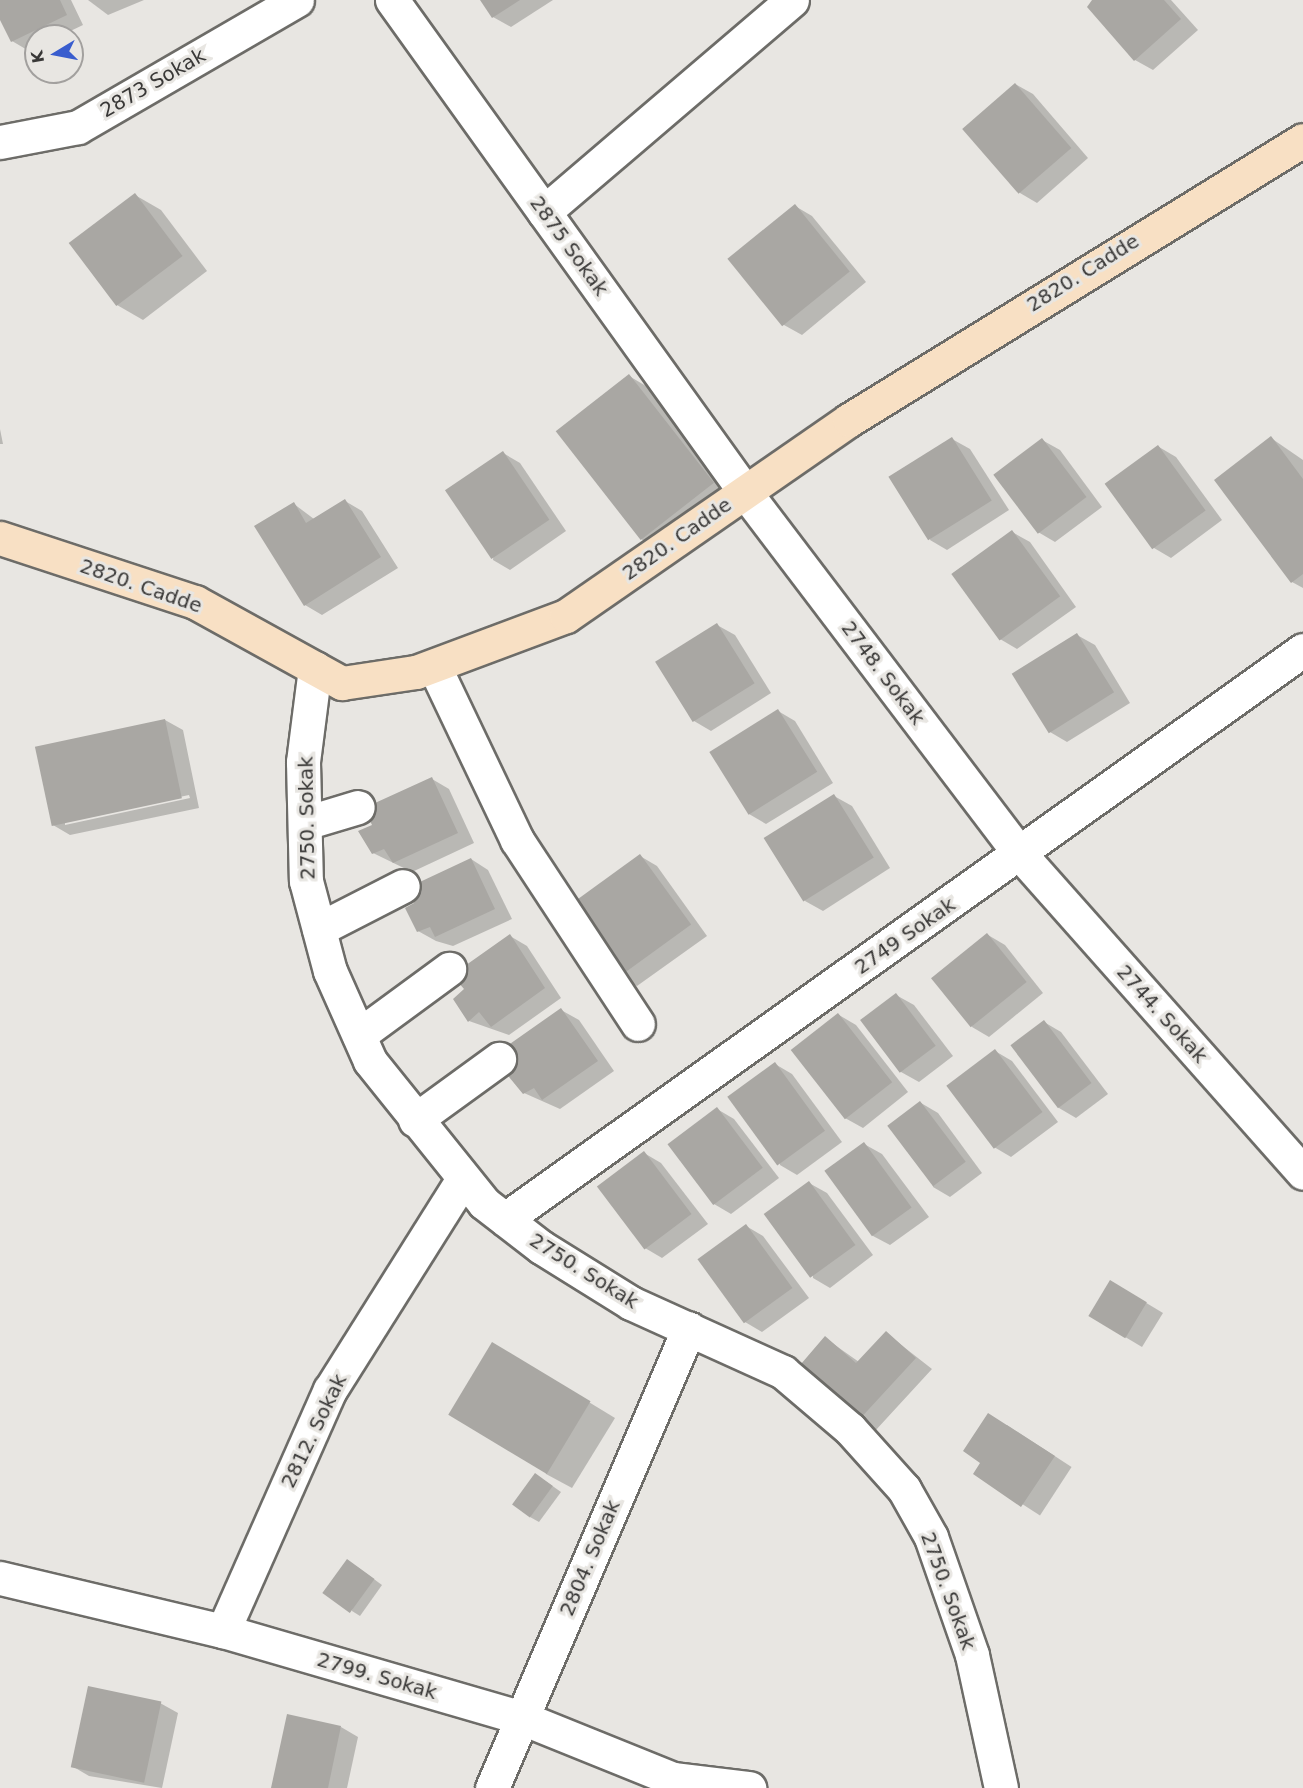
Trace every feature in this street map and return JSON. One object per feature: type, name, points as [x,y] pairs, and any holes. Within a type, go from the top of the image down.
[{"type":"street","name":"2873 Sokak","points":[[0,142],[78,127],[297,0]]},
{"type":"street","name":"2875 Sokak","points":[[392,0],[745,492]]},
{"type":"street","points":[[544,212],[792,0]]},
{"type":"street","name":"2820. Cadde","points":[[0,538],[195,602],[342,683],[434,666],[566,616],[745,492],[1088,268],[1303,140]]},
{"type":"street","name":"2748. Sokak","points":[[745,492],[1020,854]]},
{"type":"street","name":"2749 Sokak","points":[[505,1219],[1020,854],[1303,650]]},
{"type":"street","points":[[434,666],[518,840],[638,1024]]},
{"type":"street","name":"2750. Sokak","points":[[315,668],[303,762],[306,881],[330,971],[370,1061],[463,1179],[505,1219],[631,1303],[783,1372],[850,1429],[904,1489],[932,1537],[972,1655],[1000,1788]]},
{"type":"street","points":[[305,823],[358,807]]},
{"type":"street","name":"2744. Sokak","points":[[1020,854],[1303,1173]]},
{"type":"street","points":[[319,929],[403,886]]},
{"type":"street","points":[[359,1035],[449,969]]},
{"type":"street","points":[[415,1120],[499,1059]]},
{"type":"street","name":"2812. Sokak","points":[[223,1631],[330,1390],[463,1179]]},
{"type":"street","name":"2804. Sokak","points":[[492,1788],[689,1328]]},
{"type":"street","name":"2799. Sokak","points":[[0,1578],[223,1631],[522,1718],[673,1779],[749,1788]]},
{"type":"building","points":[[0,0],[60,0],[67,15],[48,24],[24,24],[24,36],[11,42],[0,20]]},
{"type":"building","points":[[480,0],[520,0],[492,18]]},
{"type":"building","points":[[1092,0],[1164,0],[1181,19],[1134,61],[1087,7]]},
{"type":"building","points":[[1015,83],[1071,148],[1019,194],[962,129]]},
{"type":"building","points":[[135,193],[183,256],[116,306],[69,243]]},
{"type":"building","points":[[795,204],[850,272],[782,326],[727,259]]},
{"type":"building","points":[[629,374],[714,483],[641,540],[556,431]]},
{"type":"building","points":[[1271,436],[1303,479],[1303,574],[1291,583],[1214,480]]},
{"type":"building","points":[[952,437],[992,501],[928,540],[888,477]]},
{"type":"building","points":[[1042,438],[1087,497],[1038,534],[993,475]]},
{"type":"building","points":[[1158,445],[1206,511],[1152,549],[1105,484]]},
{"type":"building","points":[[503,451],[549,520],[491,559],[445,490]]},
{"type":"building","points":[[345,499],[381,557],[304,606],[254,526],[294,502],[306,523]]},
{"type":"building","points":[[1012,530],[1060,596],[1000,640],[951,574]]},
{"type":"building","points":[[717,623],[755,683],[693,722],[655,662]]},
{"type":"building","points":[[1077,633],[1114,692],[1049,733],[1012,674]]},
{"type":"building","points":[[778,709],[817,772],[749,815],[709,752]]},
{"type":"building","points":[[165,719],[182,798],[52,826],[35,747]]},
{"type":"building","points":[[432,777],[458,833],[393,863],[384,849],[372,854],[358,831],[372,825],[364,808]]},
{"type":"building","points":[[834,794],[874,858],[803,902],[764,838]]},
{"type":"building","points":[[640,854],[691,924],[619,977],[568,906]]},
{"type":"building","points":[[471,858],[495,909],[435,937],[430,927],[417,932],[405,908],[414,903],[407,888]]},
{"type":"building","points":[[987,933],[1027,982],[971,1027],[931,978]]},
{"type":"building","points":[[510,934],[545,988],[491,1027],[479,1012],[468,1022],[453,999],[464,989],[452,975]]},
{"type":"building","points":[[896,993],[936,1046],[900,1073],[860,1020]]},
{"type":"building","points":[[561,1008],[598,1061],[542,1100],[534,1088],[523,1094],[504,1071],[515,1063],[504,1048]]},
{"type":"building","points":[[838,1013],[892,1082],[845,1119],[791,1050]]},
{"type":"building","points":[[1044,1020],[1092,1083],[1058,1108],[1010,1045]]},
{"type":"building","points":[[995,1049],[1043,1112],[994,1149],[946,1086]]},
{"type":"building","points":[[775,1062],[825,1131],[777,1165],[727,1097]]},
{"type":"building","points":[[920,1101],[966,1162],[933,1186],[887,1126]]},
{"type":"building","points":[[717,1107],[763,1168],[713,1205],[667,1144]]},
{"type":"building","points":[[864,1142],[912,1208],[872,1236],[824,1171]]},
{"type":"building","points":[[644,1151],[692,1214],[644,1250],[597,1187]]},
{"type":"building","points":[[809,1181],[855,1245],[810,1278],[764,1214]]},
{"type":"building","points":[[746,1224],[792,1288],[744,1323],[697,1259]]},
{"type":"building","points":[[1110,1280],[1147,1302],[1125,1338],[1088,1316]]},
{"type":"building","points":[[886,1331],[916,1358],[857,1422],[795,1371],[825,1336],[856,1363]]},
{"type":"building","points":[[492,1342],[591,1401],[547,1474],[448,1415]]},
{"type":"building","points":[[988,1413],[1055,1456],[1021,1507],[973,1474],[980,1463],[963,1451]]},
{"type":"building","points":[[535,1473],[553,1486],[530,1517],[512,1505]]},
{"type":"building","points":[[347,1559],[375,1579],[350,1613],[322,1593]]},
{"type":"building","points":[[88,1686],[161,1702],[144,1783],[71,1767]]},
{"type":"building","points":[[287,1714],[341,1726],[328,1788],[271,1788]]}]
